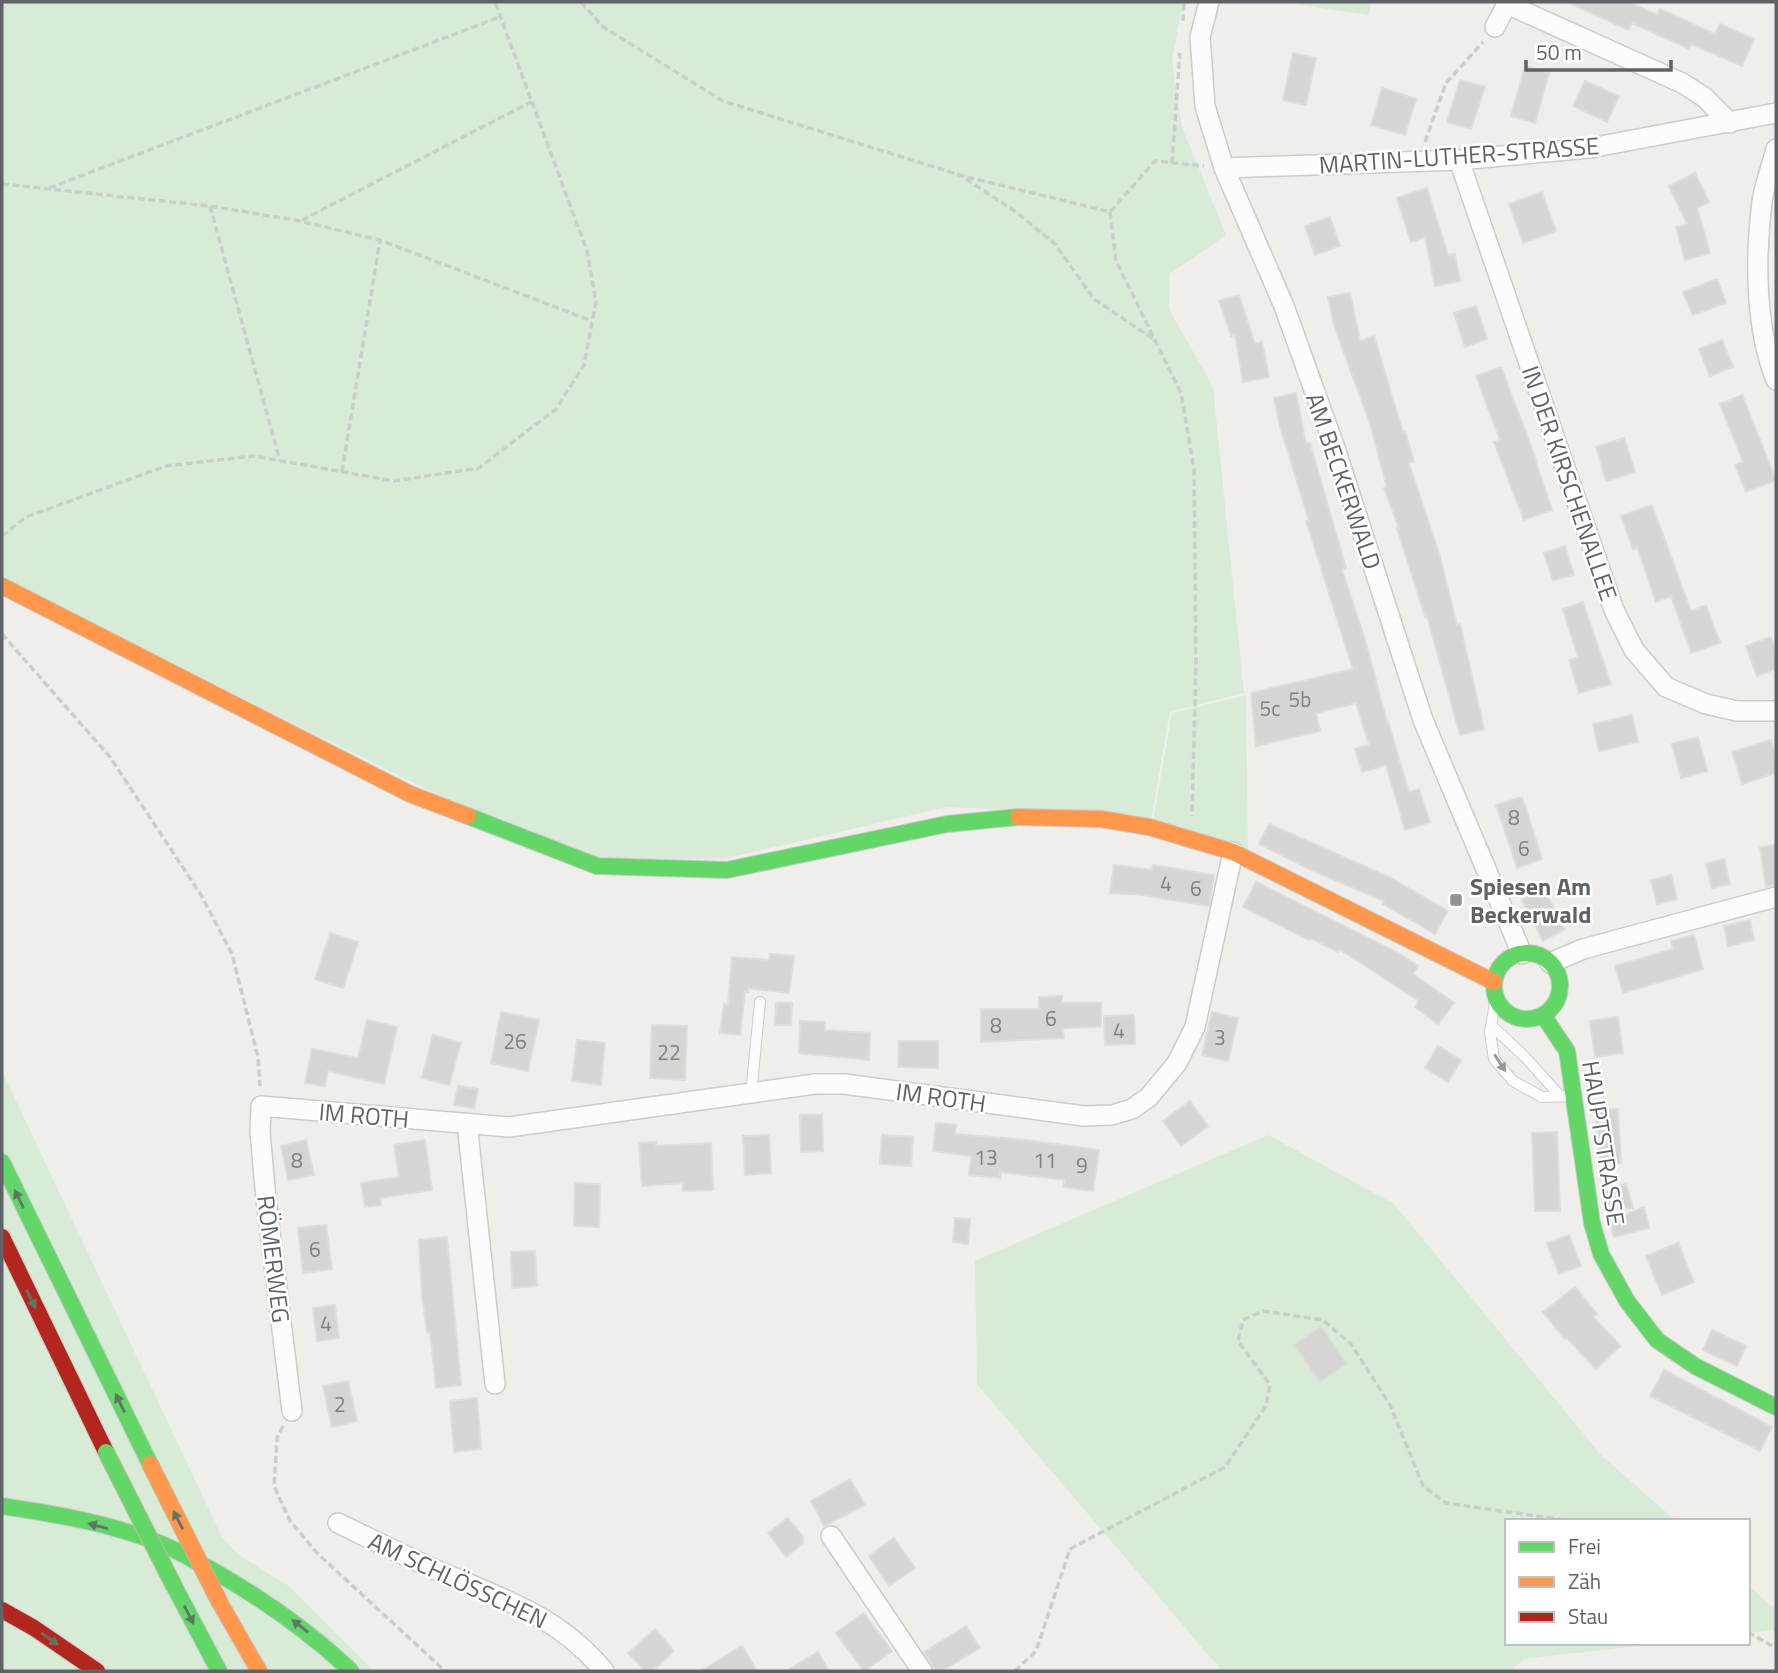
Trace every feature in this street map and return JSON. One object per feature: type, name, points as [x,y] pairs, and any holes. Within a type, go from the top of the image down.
[{"type":"main road","points":[[2,586],[410,794],[597,866],[727,870],[947,824],[1016,817],[1101,819],[1149,827],[1233,852],[1495,990]]},
{"type":"main road","points":[[1522,954],[1542,957],[1550,963],[1559,981],[1559,991],[1557,1000],[1544,1015],[1525,1019],[1516,1017],[1500,1006],[1495,990],[1503,963],[1522,954]]},
{"type":"main road","name":"HAUPTSTRASSE","points":[[1544,1015],[1567,1051],[1567,1097],[1592,1223],[1601,1254],[1627,1301],[1657,1340],[1695,1366],[1776,1407]]},
{"type":"main road","points":[[2,1162],[150,1464],[220,1603],[258,1671]]},
{"type":"main road","points":[[2,1237],[106,1452],[217,1671]]},
{"type":"main road","points":[[2,1506],[49,1513],[159,1543],[248,1589],[282,1611],[326,1646],[351,1671]]},
{"type":"main road","points":[[2,1610],[34,1628],[97,1671]]},
{"type":"street","name":"AM BECKERWALD","points":[[1209,2],[1200,37],[1205,106],[1224,168],[1284,306],[1335,448],[1423,720],[1522,954]]},
{"type":"street","points":[[1495,27],[1508,3],[1682,83],[1704,97],[1730,123]]},
{"type":"street","name":"MARTIN-LUTHER-STRASSE","points":[[1224,168],[1459,160],[1590,148],[1776,113]]},
{"type":"street","points":[[1776,149],[1762,200],[1758,298],[1770,365],[1776,380]]},
{"type":"street","name":"IN DER KIRSCHENALLEE","points":[[1459,160],[1614,610],[1634,650],[1666,687],[1706,704],[1737,711],[1776,710]]},
{"type":"street","name":"IM ROTH","points":[[261,1106],[509,1127],[815,1084],[844,1084],[1084,1116],[1112,1115],[1132,1109],[1149,1097],[1177,1062],[1195,1027],[1233,852]]},
{"type":"street","points":[[1550,963],[1583,949],[1776,897]]},
{"type":"street","name":"RÖMERWEG","points":[[261,1106],[260,1132],[266,1199],[292,1411]]},
{"type":"street","points":[[467,1123],[495,1384]]},
{"type":"street","name":"AM SCHLÖSSCHEN","points":[[338,1523],[540,1615],[592,1656],[604,1671]]},
{"type":"street","points":[[831,1536],[922,1671]]},
{"type":"lane","points":[[1495,990],[1492,1025],[1494,1059],[1513,1081],[1542,1097],[1567,1097]]},
{"type":"lane","points":[[751,1094],[760,1002]]},
{"type":"lane","points":[[1492,1025],[1567,1097]]},
{"type":"path","points":[[2,536],[26,517],[166,467],[254,456],[394,481],[479,468],[556,409],[584,365],[596,302],[587,251],[495,2]]},
{"type":"path","points":[[581,2],[603,27],[723,101],[963,176],[1110,212]]},
{"type":"path","points":[[1182,29],[1184,2]]},
{"type":"path","points":[[47,189],[500,17]]},
{"type":"path","points":[[1419,161],[1446,83],[1495,27]]},
{"type":"path","points":[[1172,163],[1181,42]]},
{"type":"path","points":[[300,221],[532,102]]},
{"type":"path","points":[[1192,840],[1196,664],[1194,469],[1181,393],[1116,261],[1110,212],[1155,161],[1224,168]]},
{"type":"path","points":[[963,176],[1016,212],[1055,244],[1094,299],[1157,341]]},
{"type":"path","points":[[2,184],[210,206],[300,221],[380,240],[592,321]]},
{"type":"path","points":[[210,206],[280,461]]},
{"type":"path","points":[[342,472],[380,240]]},
{"type":"path","points":[[2,634],[110,757],[201,895],[232,954],[258,1057],[261,1106]]},
{"type":"path","points":[[1015,1671],[1036,1651],[1070,1549],[1225,1467],[1266,1406],[1270,1385],[1238,1341],[1243,1320],[1263,1311],[1323,1320],[1351,1343],[1390,1405],[1423,1486],[1446,1503],[1558,1519]]},
{"type":"path","points":[[292,1411],[277,1438],[274,1486],[290,1521],[317,1553],[445,1671]]},
{"type":"path","points":[[1750,1633],[1776,1648]]},
{"type":"green space","points":[[2,2],[1183,2],[1172,60],[1182,127],[1226,235],[1170,274],[1169,309],[1213,387],[1244,693],[1170,712],[1150,825],[1099,814],[946,807],[723,859],[596,860],[426,789],[2,578]]},
{"type":"green space","points":[[1281,2],[1371,2],[1369,15]]},
{"type":"green space","points":[[1246,695],[1248,855],[1152,826],[1172,713]]},
{"type":"green space","points":[[2,1071],[222,1537],[240,1556],[289,1586],[374,1671],[2,1671]]},
{"type":"green space","points":[[1268,1135],[1394,1204],[1602,1456],[1674,1519],[1505,1519],[1505,1645],[1645,1645],[1524,1659],[1510,1671],[1222,1671],[977,1384],[975,1261]]},
{"type":"green space","points":[[1750,1587],[1776,1610],[1776,1630],[1750,1633]]},
{"type":"building","points":[[1567,2],[1629,2],[1657,15],[1660,9],[1715,34],[1720,24],[1754,39],[1742,66],[1691,44],[1689,49],[1632,23],[1628,30]]},
{"type":"building","points":[[1293,53],[1316,58],[1306,105],[1283,100]]},
{"type":"building","points":[[1525,66],[1549,73],[1535,123],[1511,116]]},
{"type":"building","points":[[1460,80],[1485,87],[1471,129],[1447,122]]},
{"type":"building","points":[[1585,81],[1619,96],[1607,122],[1573,106]]},
{"type":"building","points":[[1382,88],[1416,99],[1405,135],[1371,125]]},
{"type":"building","points":[[1695,173],[1709,202],[1697,208],[1710,253],[1685,260],[1676,227],[1687,224],[1669,186]]},
{"type":"building","points":[[1427,188],[1448,255],[1455,254],[1460,281],[1435,286],[1425,237],[1411,242],[1397,198]]},
{"type":"building","points":[[1542,192],[1556,231],[1523,243],[1509,204]]},
{"type":"building","points":[[1330,217],[1340,246],[1315,255],[1305,226]]},
{"type":"building","points":[[1717,279],[1726,303],[1693,315],[1683,292]]},
{"type":"building","points":[[1350,293],[1360,341],[1374,336],[1403,432],[1405,431],[1414,462],[1409,463],[1439,553],[1457,625],[1460,624],[1484,729],[1460,735],[1427,616],[1425,617],[1399,528],[1384,488],[1387,487],[1370,424],[1334,325],[1328,297]]},
{"type":"building","points":[[1239,295],[1255,344],[1262,342],[1269,377],[1243,382],[1235,335],[1231,336],[1219,301]]},
{"type":"building","points":[[1476,306],[1487,339],[1465,347],[1454,313]]},
{"type":"building","points":[[1722,340],[1733,367],[1710,376],[1699,349]]},
{"type":"building","points":[[1501,367],[1552,510],[1524,520],[1494,442],[1500,440],[1476,376]]},
{"type":"building","points":[[1296,393],[1306,444],[1310,443],[1346,568],[1342,570],[1367,646],[1387,723],[1409,792],[1419,789],[1430,822],[1405,830],[1386,765],[1362,772],[1355,749],[1369,745],[1356,703],[1316,713],[1320,731],[1256,746],[1251,693],[1353,669],[1306,521],[1309,520],[1280,427],[1274,398]]},
{"type":"building","points":[[1742,395],[1776,480],[1746,492],[1735,465],[1743,462],[1720,404]]},
{"type":"building","points":[[1624,438],[1635,472],[1606,481],[1596,447]]},
{"type":"building","points":[[1652,505],[1691,611],[1706,605],[1720,643],[1691,653],[1671,596],[1656,602],[1637,547],[1633,549],[1621,516]]},
{"type":"building","points":[[1565,546],[1574,575],[1553,580],[1544,553]]},
{"type":"building","points":[[1583,602],[1611,684],[1579,693],[1569,660],[1578,657],[1563,609]]},
{"type":"building","points":[[1771,637],[1776,652],[1776,669],[1757,676],[1746,646]]},
{"type":"building","points":[[1632,715],[1638,742],[1599,751],[1593,724]]},
{"type":"building","points":[[1698,737],[1707,771],[1681,778],[1672,744]]},
{"type":"building","points":[[1771,740],[1776,758],[1776,773],[1742,784],[1732,752]]},
{"type":"building","points":[[1522,797],[1542,859],[1517,868],[1496,805]]},
{"type":"building","points":[[1269,824],[1391,878],[1448,911],[1435,934],[1383,904],[1384,901],[1259,844]]},
{"type":"building","points":[[1776,845],[1776,885],[1766,887],[1760,847]]},
{"type":"building","points":[[1724,859],[1730,884],[1712,888],[1706,864]]},
{"type":"building","points":[[1114,865],[1152,870],[1153,865],[1214,875],[1209,906],[1135,894],[1110,893]]},
{"type":"building","points":[[1671,875],[1677,899],[1657,904],[1651,880]]},
{"type":"building","points":[[1256,882],[1400,954],[1418,966],[1413,974],[1454,1003],[1438,1024],[1415,1007],[1419,1001],[1339,949],[1338,952],[1310,938],[1309,940],[1243,907]]},
{"type":"building","points":[[1544,889],[1565,929],[1543,941],[1522,900]]},
{"type":"building","points":[[1750,920],[1754,940],[1728,946],[1724,926]]},
{"type":"building","points":[[330,933],[358,942],[343,988],[315,979]]},
{"type":"building","points":[[1694,935],[1703,969],[1623,993],[1615,966],[1673,949],[1671,941]]},
{"type":"building","points":[[770,954],[794,956],[789,993],[748,988],[748,992],[745,992],[740,1035],[720,1033],[724,1004],[728,1005],[732,957],[769,960]]},
{"type":"building","points":[[1062,996],[1062,1003],[1101,1003],[1101,1027],[1063,1028],[1064,1038],[981,1042],[981,1009],[1039,1009],[1039,997]]},
{"type":"building","points":[[776,1003],[792,1003],[791,1025],[775,1025]]},
{"type":"building","points":[[501,1012],[539,1020],[528,1071],[491,1063]]},
{"type":"building","points":[[1212,1012],[1238,1018],[1228,1061],[1202,1055]]},
{"type":"building","points":[[1134,1015],[1135,1044],[1105,1045],[1104,1016]]},
{"type":"building","points":[[1618,1017],[1623,1053],[1595,1057],[1590,1021]]},
{"type":"building","points":[[367,1020],[397,1027],[384,1084],[328,1071],[325,1086],[305,1083],[312,1049],[358,1058]]},
{"type":"building","points":[[800,1021],[825,1022],[825,1030],[870,1033],[869,1060],[799,1053]]},
{"type":"building","points":[[652,1025],[687,1026],[685,1080],[650,1078]]},
{"type":"building","points":[[433,1035],[461,1043],[449,1085],[422,1078]]},
{"type":"building","points":[[577,1040],[605,1043],[601,1085],[572,1081]]},
{"type":"building","points":[[899,1041],[938,1041],[938,1068],[898,1067]]},
{"type":"building","points":[[1438,1046],[1461,1060],[1448,1082],[1425,1068]]},
{"type":"building","points":[[458,1086],[478,1089],[474,1108],[454,1105]]},
{"type":"building","points":[[1190,1101],[1208,1126],[1181,1146],[1163,1121]]},
{"type":"building","points":[[1618,1109],[1621,1163],[1600,1164],[1595,1110]]},
{"type":"building","points":[[800,1115],[822,1115],[823,1151],[801,1152]]},
{"type":"building","points":[[936,1123],[956,1125],[955,1134],[1099,1150],[1093,1191],[1063,1187],[1065,1180],[1000,1172],[1000,1178],[969,1175],[971,1156],[933,1151]]},
{"type":"building","points":[[1557,1132],[1560,1211],[1535,1211],[1532,1133]]},
{"type":"building","points":[[769,1135],[771,1173],[745,1175],[743,1136]]},
{"type":"building","points":[[882,1135],[913,1137],[911,1166],[880,1164]]},
{"type":"building","points":[[306,1140],[314,1175],[288,1180],[281,1146]]},
{"type":"building","points":[[425,1140],[432,1190],[380,1198],[381,1205],[365,1207],[361,1183],[399,1177],[394,1145]]},
{"type":"building","points":[[656,1142],[656,1146],[711,1143],[713,1190],[683,1191],[683,1183],[642,1186],[639,1143]]},
{"type":"building","points":[[575,1183],[600,1184],[599,1227],[574,1226]]},
{"type":"building","points":[[1626,1184],[1633,1208],[1607,1209],[1604,1191]]},
{"type":"building","points":[[1644,1207],[1649,1228],[1614,1237],[1609,1221]]},
{"type":"building","points":[[955,1218],[970,1219],[968,1244],[953,1242]]},
{"type":"building","points":[[326,1225],[332,1269],[303,1273],[298,1228]]},
{"type":"building","points":[[1569,1235],[1581,1266],[1559,1274],[1547,1243]]},
{"type":"building","points":[[447,1237],[461,1385],[436,1388],[430,1332],[427,1332],[422,1296],[419,1240]]},
{"type":"building","points":[[1678,1243],[1694,1282],[1662,1295],[1646,1256]]},
{"type":"building","points":[[535,1251],[537,1286],[512,1288],[511,1252]]},
{"type":"building","points":[[1575,1287],[1597,1314],[1593,1317],[1621,1346],[1596,1369],[1567,1338],[1565,1339],[1543,1312]]},
{"type":"building","points":[[335,1305],[339,1338],[317,1341],[313,1308]]},
{"type":"building","points":[[1321,1326],[1347,1364],[1320,1382],[1294,1345]]},
{"type":"building","points":[[1712,1330],[1746,1346],[1737,1366],[1703,1350]]},
{"type":"building","points":[[1664,1370],[1772,1427],[1760,1451],[1650,1396]]},
{"type":"building","points":[[348,1381],[357,1421],[332,1427],[323,1386]]},
{"type":"building","points":[[477,1398],[481,1449],[454,1452],[450,1401]]},
{"type":"building","points":[[850,1479],[865,1505],[824,1526],[811,1501]]},
{"type":"building","points":[[788,1518],[803,1537],[803,1543],[786,1557],[768,1533]]},
{"type":"building","points":[[894,1538],[915,1568],[889,1586],[869,1556]]},
{"type":"building","points":[[864,1613],[892,1651],[864,1671],[836,1633]]},
{"type":"building","points":[[966,1626],[980,1648],[941,1671],[936,1671],[924,1652]]},
{"type":"building","points":[[655,1629],[674,1651],[653,1671],[645,1671],[628,1653]]},
{"type":"building","points":[[742,1646],[757,1671],[701,1671]]},
{"type":"building","points":[[818,1652],[829,1671],[786,1671]]},
{"type":"traffic: fast","points":[[468,816],[597,866],[727,870],[947,824],[1018,817]]},
{"type":"traffic: fast","points":[[1527,953],[1550,963],[1560,986],[1550,1009],[1527,1019],[1504,1009],[1494,986],[1504,963],[1527,953]]},
{"type":"traffic: fast","points":[[1543,1015],[1567,1051],[1592,1223],[1601,1254],[1627,1301],[1657,1340],[1695,1366],[1776,1407]]},
{"type":"traffic: fast","points":[[2,1162],[150,1464]]},
{"type":"traffic: fast","points":[[106,1452],[174,1586]]},
{"type":"traffic: fast","points":[[2,1506],[101,1525],[173,1549],[267,1604],[319,1642],[351,1671]]},
{"type":"traffic: fast","points":[[174,1586],[219,1671]]},
{"type":"traffic: slow","points":[[2,586],[410,794],[468,816]]},
{"type":"traffic: slow","points":[[1018,817],[1101,819],[1149,827],[1233,852],[1494,982]]},
{"type":"traffic: slow","points":[[150,1464],[220,1603]]},
{"type":"traffic: slow","points":[[220,1603],[259,1671]]},
{"type":"traffic: jam","points":[[2,1237],[106,1452]]},
{"type":"traffic: jam","points":[[2,1610],[34,1628],[97,1671]]},
{"type":"place","name":"Spiesen Am Beckerwald","points":[[1456,900]]}]
